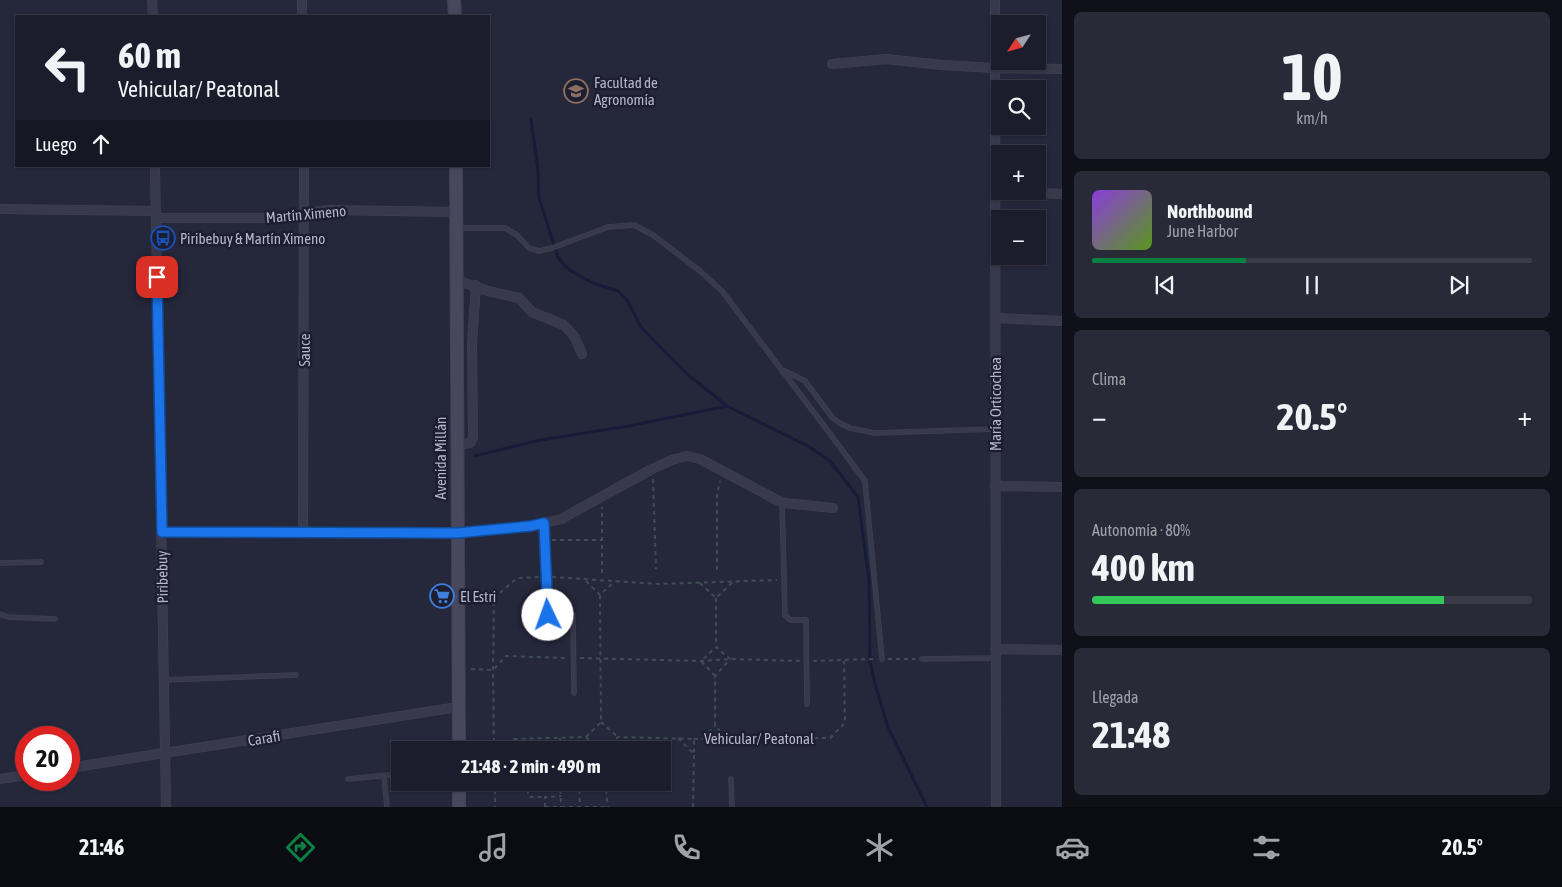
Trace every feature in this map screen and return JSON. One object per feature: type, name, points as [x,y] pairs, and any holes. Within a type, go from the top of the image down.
[{"type":"main road","points":[[454,0],[454,15]]},
{"type":"main road","name":"Avenida Millán","points":[[456,167],[459,741]]},
{"type":"main road","points":[[459,791],[459,807]]},
{"type":"street","points":[[152,0],[153,15]]},
{"type":"street","points":[[302,0],[302,15]]},
{"type":"street","name":"María Orticochea","points":[[995,0],[995,15]]},
{"type":"street","points":[[832,64],[886,59],[942,66],[991,68]]},
{"type":"street","points":[[1046,69],[1062,69]]},
{"type":"street","name":"María Orticochea","points":[[995,70],[995,145]]},
{"type":"street","name":"Piribebuy","points":[[155,167],[166,807]]},
{"type":"street","name":"Sauce","points":[[303,533],[304,167]]},
{"type":"street","points":[[1046,193],[1062,194]]},
{"type":"street","name":"María Orticochea","points":[[995,200],[996,807]]},
{"type":"street","name":"Martín Ximeno","points":[[0,209],[278,218],[329,210],[456,212]]},
{"type":"street","points":[[456,280],[519,298],[532,312],[564,325],[574,336],[582,354]]},
{"type":"street","points":[[456,445],[470,443],[473,438],[472,343],[476,285]]},
{"type":"street","points":[[995,318],[1062,321]]},
{"type":"street","points":[[162,532],[457,533],[531,526],[561,519],[652,469],[687,456],[700,460],[782,502],[833,508]]},
{"type":"street","points":[[995,486],[1062,487]]},
{"type":"street","points":[[995,653],[1062,650]]},
{"type":"street","name":"Carafi","points":[[80,766],[458,707]]},
{"type":"street","points":[[0,779],[15,777]]},
{"type":"lane","points":[[456,228],[506,228],[532,250],[539,251],[608,227],[634,225],[652,234],[700,271],[722,291],[865,481],[882,659]]},
{"type":"lane","points":[[782,369],[805,381],[832,417],[850,428],[875,433],[995,429]]},
{"type":"lane","points":[[782,502],[785,614],[790,620],[806,620],[807,704]]},
{"type":"lane","points":[[544,523],[548,615],[573,615],[574,694]]},
{"type":"lane","points":[[0,562],[41,562]]},
{"type":"lane","points":[[0,614],[8,617],[55,619]]},
{"type":"lane","points":[[922,659],[995,653]]},
{"type":"lane","points":[[164,680],[296,675]]},
{"type":"lane","points":[[348,779],[391,775]]},
{"type":"lane","points":[[384,776],[386,807]]},
{"type":"lane","points":[[731,779],[732,807]]},
{"type":"path","points":[[652,469],[656,569]]},
{"type":"path","points":[[717,570],[717,494],[723,472]]},
{"type":"path","points":[[602,496],[602,572]]},
{"type":"path","points":[[544,540],[602,540]]},
{"type":"path","points":[[494,741],[494,598],[517,578],[545,577],[658,584],[784,580]]},
{"type":"path","points":[[512,741],[514,739],[586,737],[601,722],[600,595],[585,580]]},
{"type":"path","points":[[701,662],[716,647],[716,598],[734,581]]},
{"type":"path","points":[[600,595],[615,582]]},
{"type":"path","points":[[700,583],[716,598]]},
{"type":"path","points":[[716,647],[730,659]]},
{"type":"path","points":[[458,669],[493,670],[506,656],[701,662],[730,659],[806,661],[866,660],[874,658]]},
{"type":"path","points":[[728,739],[716,726],[715,676],[730,659]]},
{"type":"path","points":[[888,659],[922,659]]},
{"type":"path","name":"Vehicular/ Peatonal","points":[[618,737],[830,738],[846,724],[844,660]]},
{"type":"path","points":[[701,662],[715,676]]},
{"type":"path","points":[[601,722],[618,737],[614,741]]},
{"type":"path","points":[[702,738],[716,726]]},
{"type":"path","points":[[586,737],[590,741]]},
{"type":"path","name":"Vehicular/ Peatonal","points":[[678,738],[694,754]]},
{"type":"path","name":"Vehicular/ Peatonal","points":[[694,738],[694,807]]},
{"type":"path","points":[[495,791],[495,807]]},
{"type":"path","points":[[528,791],[529,797],[560,796]]},
{"type":"path","points":[[560,791],[561,807]]},
{"type":"path","points":[[579,791],[580,807]]},
{"type":"path","points":[[545,797],[545,807],[608,807],[606,791]]},
{"type":"waterway","points":[[531,119],[538,170],[539,198],[558,257],[565,266],[593,283],[618,291],[627,300],[641,327],[686,373],[727,406],[808,446],[830,461],[858,497],[869,580],[870,662],[888,727],[927,807]]},
{"type":"waterway","points":[[475,456],[540,440],[629,426],[727,406]]},
{"type":"place","name":"Facultad de Agronomía","points":[[576,91]]},
{"type":"place","name":"Piribebuy & Martín Ximeno","points":[[163,238]]},
{"type":"place","name":"El Estri","points":[[442,596]]},
{"type":"route","points":[[157,277],[162,532],[457,533],[544,523],[548,615]]}]
